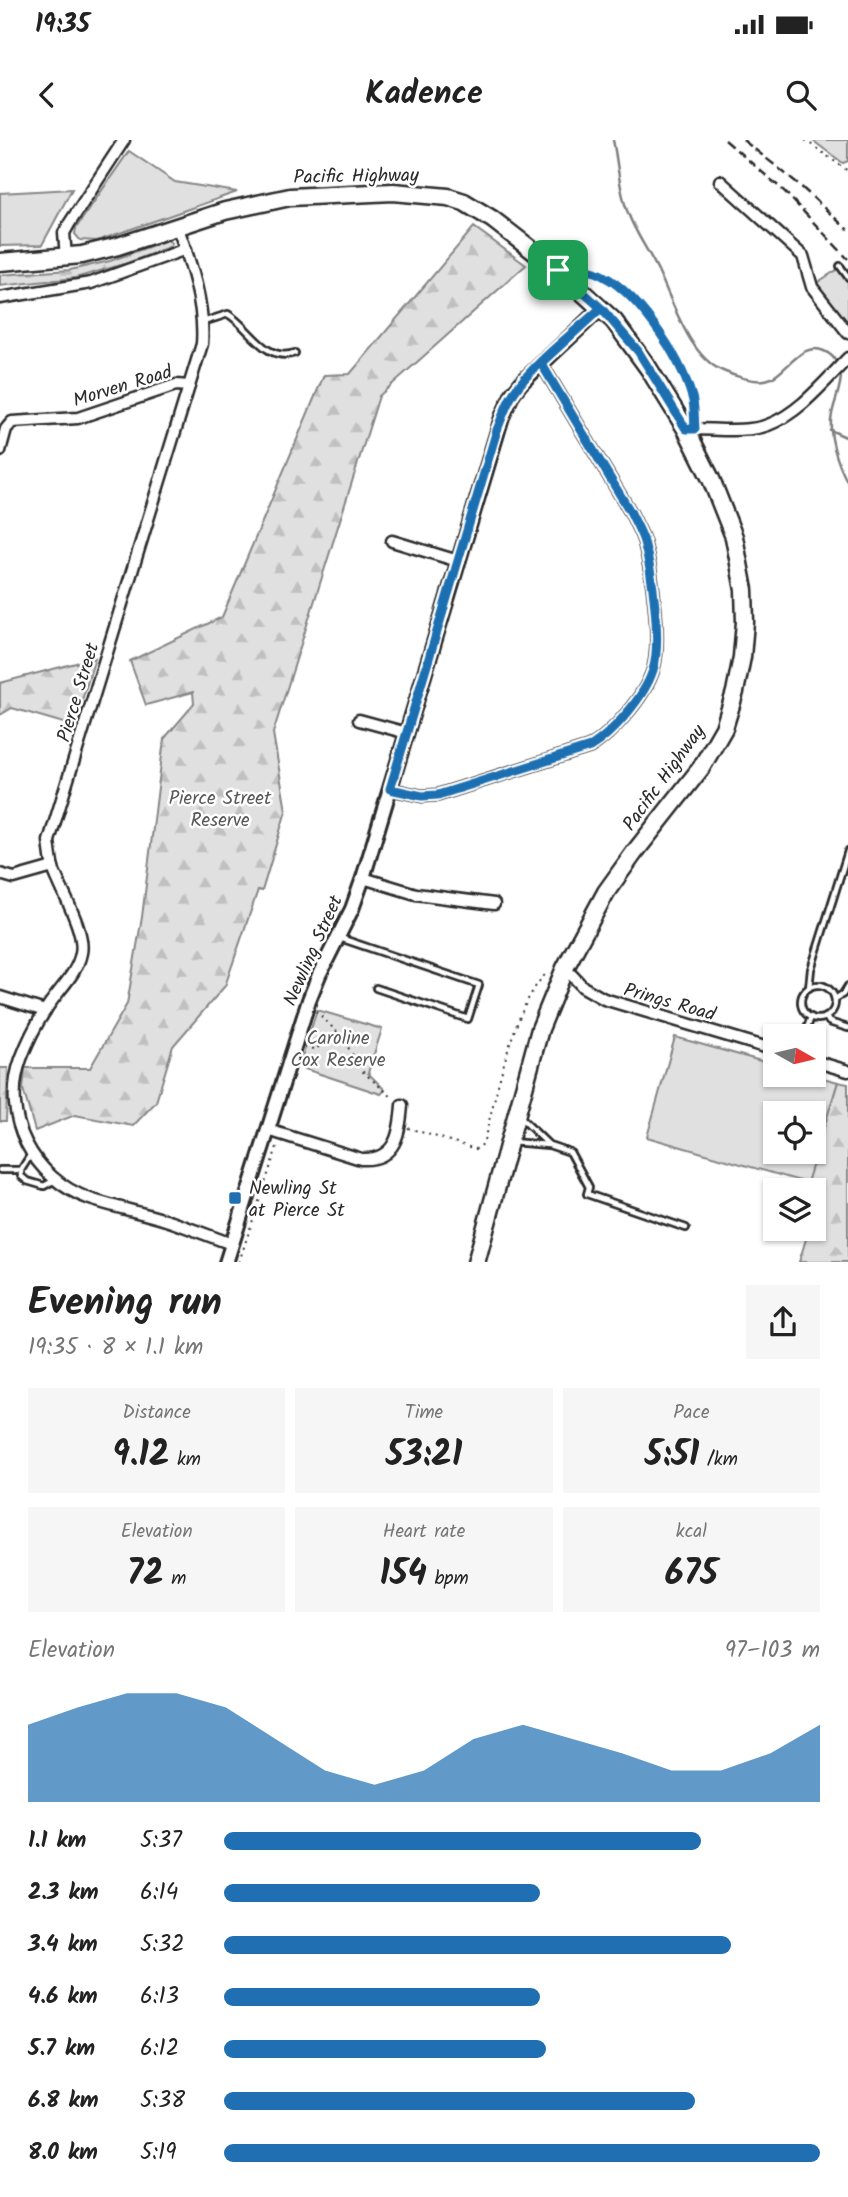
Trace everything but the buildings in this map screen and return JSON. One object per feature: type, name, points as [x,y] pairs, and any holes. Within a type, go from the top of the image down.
[{"type":"main road","name":"Pacific Highway","points":[[0,262],[66,257],[118,246],[236,208],[290,197],[393,192],[448,197],[478,210],[558,270],[601,308],[638,351],[690,429],[724,507],[741,566],[745,622],[735,692],[724,728],[714,748],[606,892],[565,968],[540,1029],[476,1262]]},
{"type":"main road","name":"Pacific Highway","points":[[485,1262],[502,1174]]},
{"type":"street","points":[[66,257],[64,233],[68,223],[124,140]]},
{"type":"street","points":[[720,181],[803,256],[812,287],[848,334]]},
{"type":"street","name":"Pierce Street","points":[[177,226],[186,249],[202,323],[202,344],[49,841],[53,867],[64,888],[82,951],[76,968],[45,1011],[19,1063],[13,1089],[14,1117],[21,1138],[36,1163],[56,1180],[88,1198],[172,1222],[232,1244]]},
{"type":"street","points":[[0,298],[91,283],[186,249]]},
{"type":"street","name":"Newling Street","points":[[226,1262],[309,1000],[363,878],[502,417],[513,393],[541,363],[601,308]]},
{"type":"street","points":[[690,429],[752,428],[768,425],[799,406],[847,359]]},
{"type":"street","points":[[390,789],[422,796],[438,795],[590,747],[603,739],[622,719],[654,669],[657,636],[643,538],[631,513],[541,363]]},
{"type":"street","name":"Morven Road","points":[[0,451],[6,429],[12,422],[78,418],[176,385],[189,386]]},
{"type":"street","points":[[392,541],[458,561]]},
{"type":"street","points":[[359,720],[407,733]]},
{"type":"street","points":[[0,874],[14,878],[53,867]]},
{"type":"street","points":[[363,878],[416,894],[494,904]]},
{"type":"street","name":"Prings Road","points":[[565,968],[583,987],[604,999],[763,1046]]},
{"type":"street","points":[[0,997],[45,1011]]},
{"type":"street","points":[[826,1065],[848,1071]]},
{"type":"street","points":[[268,1130],[370,1159],[380,1157],[393,1147],[401,1126],[402,1105]]},
{"type":"lane","points":[[839,266],[848,277]]},
{"type":"lane","points":[[202,323],[228,314],[274,355],[286,356],[295,353]]},
{"type":"lane","points":[[848,851],[811,969],[809,988],[802,997],[803,1009],[811,1017],[826,1017],[833,1009],[835,999],[848,986]]},
{"type":"lane","points":[[339,937],[478,985],[468,1019],[376,988]]},
{"type":"lane","points":[[809,988],[820,985],[825,987],[835,999]]},
{"type":"lane","points":[[808,1024],[811,1017]]},
{"type":"lane","points":[[826,1017],[829,1022],[848,1028]]},
{"type":"lane","points":[[518,1115],[549,1145]]},
{"type":"lane","points":[[511,1142],[549,1145],[570,1152],[589,1187],[587,1195],[686,1228]]},
{"type":"lane","points":[[21,1170],[31,1154]]},
{"type":"lane","name":"Pierce Street","points":[[0,1170],[21,1170],[21,1176],[27,1181],[44,1186],[56,1180]]},
{"type":"path","points":[[805,140],[848,170]]},
{"type":"path","points":[[558,270],[592,271],[613,281],[631,297],[674,355],[693,398],[690,429]]},
{"type":"path","points":[[401,1126],[476,1149],[484,1144],[516,1027],[538,982],[547,974]]},
{"type":"path","points":[[309,1000],[342,1037],[362,1071],[387,1094]]},
{"type":"path","points":[[294,1048],[316,1049],[325,1042],[342,1037]]},
{"type":"path","points":[[239,1262],[281,1135]]},
{"type":"green space","points":[[812,140],[848,140],[848,161],[843,163]]},
{"type":"green space","points":[[129,151],[175,182],[237,192],[97,241],[80,240],[75,234],[76,228]]},
{"type":"green space","points":[[72,189],[42,245],[0,246],[0,193]]},
{"type":"green space","name":"Pierce Street Reserve","points":[[474,227],[526,265],[379,396],[273,733],[286,811],[262,891],[258,890],[225,986],[173,1046],[156,1102],[133,1126],[75,1115],[35,1131],[23,1089],[25,1068],[90,1068],[127,1004],[142,917],[164,739],[194,704],[193,692],[146,705],[130,661],[222,617],[324,375],[350,374]]},
{"type":"green space","points":[[167,240],[172,243],[169,247],[128,263],[75,278],[0,286],[0,275],[70,270],[110,261]]},
{"type":"green space","points":[[838,269],[848,280],[848,325],[815,284]]},
{"type":"green space","points":[[95,658],[74,726],[12,708],[0,715],[0,683]]},
{"type":"green space","name":"Caroline Cox Reserve","points":[[317,1010],[382,1029],[368,1073],[385,1090],[381,1094],[299,1067]]},
{"type":"green space","points":[[675,1037],[763,1062],[763,1087],[826,1087],[826,1079],[838,1082],[826,1121],[826,1101],[763,1101],[763,1164],[813,1164],[809,1178],[790,1178],[647,1137]]},
{"type":"green space","points":[[0,1068],[8,1068],[6,1121],[0,1121]]},
{"type":"green space","points":[[838,1082],[848,1084],[848,1262],[799,1262],[805,1241],[826,1241],[826,1178],[809,1178],[813,1164],[826,1164],[826,1121]]},
{"type":"waterway","points":[[613,140],[623,196],[631,221],[656,267],[684,329],[701,354],[723,371],[755,380],[765,380],[780,373],[807,350],[829,353],[838,365]]},
{"type":"waterway","points":[[841,371],[831,431],[837,459],[848,483]]},
{"type":"waterway","points":[[830,430],[848,438]]},
{"type":"railway","points":[[725,140],[784,191],[848,259]]},
{"type":"railway","points":[[743,140],[796,182],[848,230]]},
{"type":"place","name":"Newling St at Pierce St","points":[[235,1198]]},
{"type":"route","points":[[558,270],[592,271],[613,281],[631,297],[674,355],[693,398],[695,429],[686,429],[638,351],[601,308],[541,363],[631,513],[643,538],[657,636],[654,669],[650,679],[613,729],[603,739],[575,754],[438,795],[414,795],[390,789],[507,404],[513,393],[541,363],[601,308],[558,270]]}]
